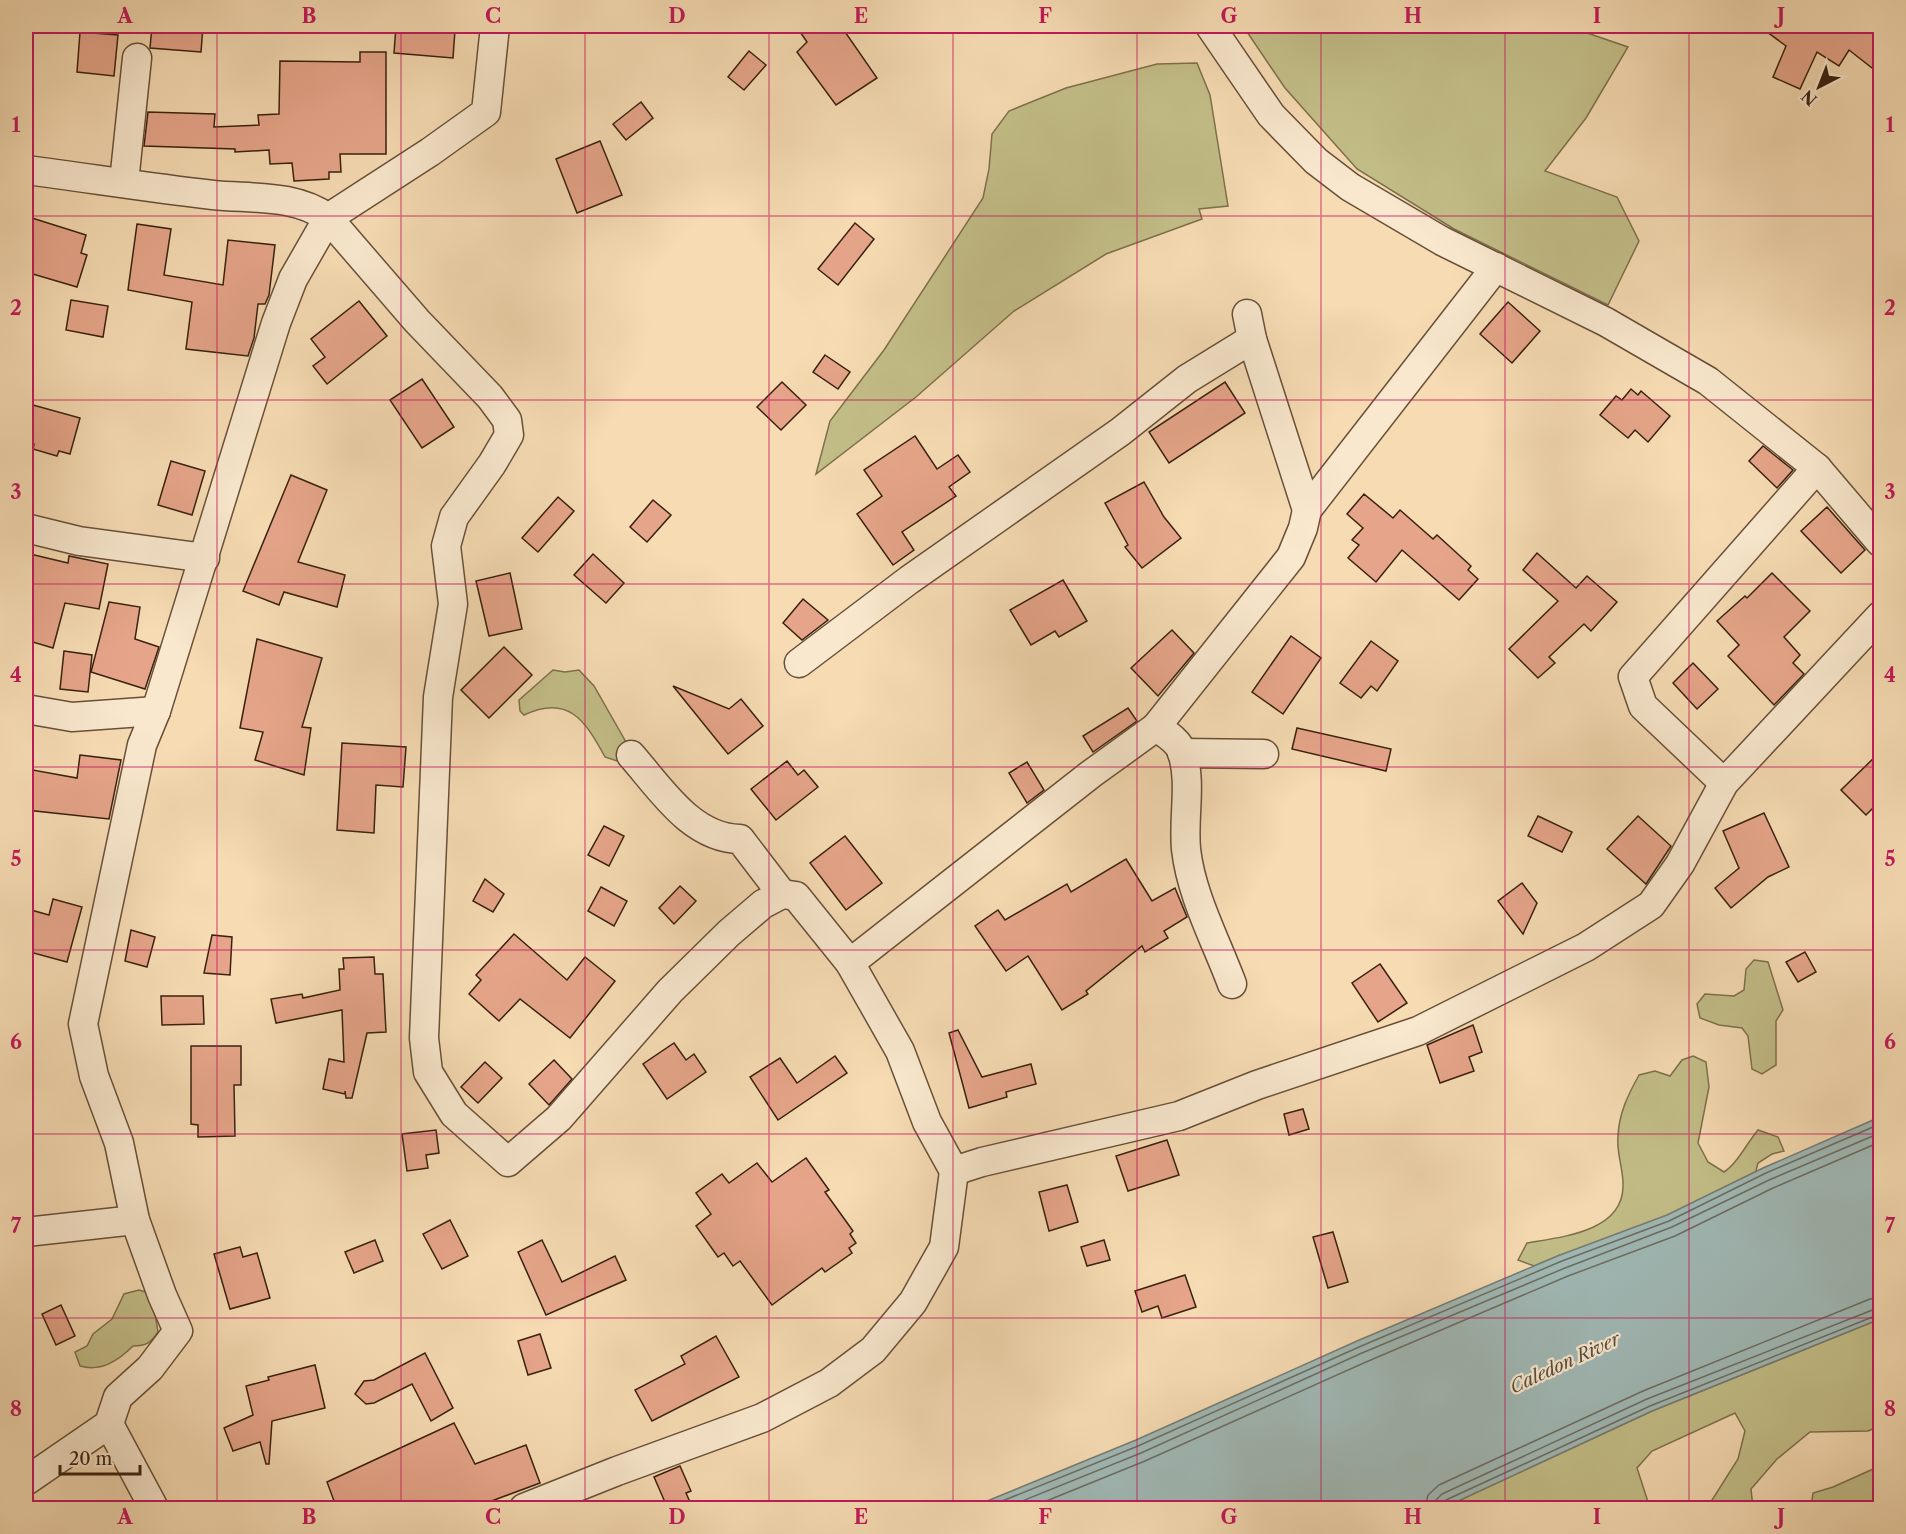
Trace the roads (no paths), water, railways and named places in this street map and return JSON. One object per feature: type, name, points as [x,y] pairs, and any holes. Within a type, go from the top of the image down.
[{"type":"street","points":[[26,1481],[109,1424],[118,1397],[150,1368],[178,1330],[162,1295],[135,1220],[119,1143],[94,1076],[83,1024],[142,745],[156,711],[205,558],[276,323],[293,279],[328,218],[430,152],[486,112],[495,26]]},
{"type":"street","points":[[1210,26],[1271,115],[1316,161],[1350,187],[1442,241],[1606,322],[1708,381],[1817,468],[1881,542]]},
{"type":"street","points":[[124,182],[137,58]]},
{"type":"street","points":[[26,170],[213,195],[271,199],[312,207],[328,218],[417,321],[490,397],[507,420],[509,435],[492,464],[454,517],[446,546],[453,604],[438,697],[424,1038],[428,1072],[454,1114],[508,1162],[559,1119],[670,991],[763,904],[782,894],[796,896],[850,963],[900,1051],[927,1122],[954,1171],[944,1247],[913,1302],[873,1350],[829,1383],[762,1418],[617,1471],[524,1509]]},
{"type":"street","points":[[850,963],[1091,774],[1156,727],[1291,557],[1303,528],[1307,510],[1496,267]]},
{"type":"street","points":[[799,663],[909,580],[1120,432],[1249,326],[1307,510]]},
{"type":"street","points":[[1724,783],[1643,706],[1633,677],[1817,468]]},
{"type":"street","points":[[26,528],[79,541],[205,558]]},
{"type":"street","points":[[954,1171],[981,1162],[1179,1116],[1257,1085],[1418,1031],[1586,947],[1651,905],[1680,864],[1724,783],[1881,616]]},
{"type":"street","points":[[26,709],[72,717],[156,711]]},
{"type":"street","points":[[1156,727],[1177,742],[1182,753],[1187,779],[1186,850],[1193,884],[1233,984]]},
{"type":"street","points":[[1182,753],[1264,753]]},
{"type":"street","points":[[631,755],[693,824],[725,839],[740,839],[782,894]]},
{"type":"street","points":[[26,1232],[135,1220]]},
{"type":"street","points":[[109,1424],[154,1509]]},
{"type":"water","name":"Caledon River","points":[[1880,1117],[1880,1319],[1652,1411],[1443,1508],[970,1508],[1136,1440],[1357,1341],[1560,1255],[1667,1215],[1763,1168]]}]
